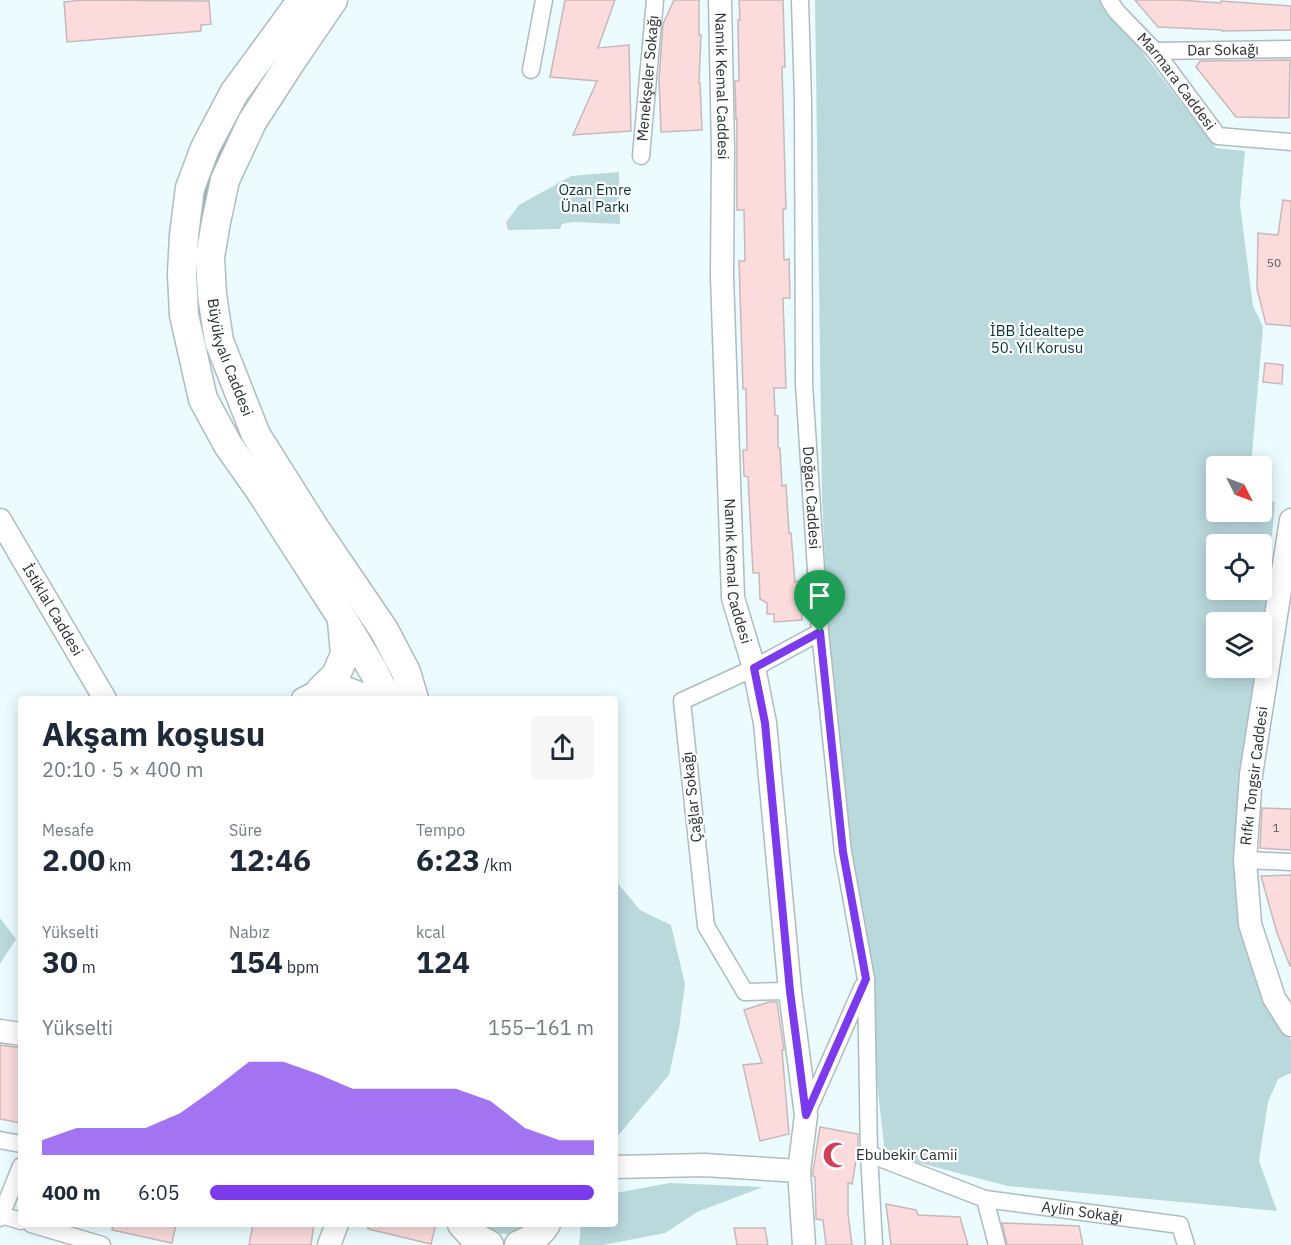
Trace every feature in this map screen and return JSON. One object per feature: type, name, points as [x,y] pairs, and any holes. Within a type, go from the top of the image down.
[{"type":"highway","name":"Büyükyalı Caddesi","points":[[302,0],[234,93],[205,148],[190,188],[182,274],[184,315],[203,399],[228,445],[342,618],[386,696]]},
{"type":"highway","name":"Büyükyalı Caddesi","points":[[333,0],[252,122],[225,180],[210,257],[212,295],[219,341],[256,435],[314,527],[384,630],[406,672],[413,696]]},
{"type":"highway","name":"Büyükyalı Caddesi","points":[[312,695],[336,675],[345,654],[342,618]]},
{"type":"highway","name":"Büyükyalı Caddesi","points":[[312,695],[348,692],[358,696]]},
{"type":"highway","points":[[449,1227],[471,1239]]},
{"type":"highway","points":[[519,1245],[530,1241],[545,1227]]},
{"type":"highway","points":[[548,1227],[550,1245]]},
{"type":"street","points":[[531,70],[544,0]]},
{"type":"street","name":"Menekşeler Sokağı","points":[[641,156],[655,0]]},
{"type":"street","name":"Namık Kemal Caddesi","points":[[720,0],[723,150],[722,276],[734,598],[754,668],[765,723],[790,991],[806,1115],[799,1171],[804,1245]]},
{"type":"street","name":"Doğacı Caddesi","points":[[800,0],[803,101],[804,384],[820,632],[843,852],[866,979],[869,1154],[874,1245]]},
{"type":"street","name":"Marmara Caddesi","points":[[1109,0],[1155,51],[1218,136],[1291,142]]},
{"type":"street","name":"Dar Sokağı","points":[[1155,51],[1291,49]]},
{"type":"street","name":"İstiklal Caddesi","points":[[0,522],[103,696]]},
{"type":"street","name":"Rıfkı Tongsir Caddesi","points":[[1291,524],[1251,775],[1245,860],[1250,924],[1274,998],[1291,1025]]},
{"type":"street","name":"Çağlar Sokağı","points":[[790,991],[746,992],[706,926],[682,701],[754,668],[820,632]]},
{"type":"street","points":[[1245,860],[1291,862]]},
{"type":"street","points":[[806,1115],[866,979]]},
{"type":"street","points":[[0,1020],[18,1032]]},
{"type":"street","points":[[0,1031],[18,1034]]},
{"type":"street","points":[[0,1140],[18,1143]]},
{"type":"street","name":"Aylin Sokağı","points":[[869,1154],[985,1200],[1180,1225],[1186,1245]]},
{"type":"street","points":[[618,1167],[704,1165],[799,1171]]},
{"type":"street","points":[[18,1174],[1,1217],[18,1220]]},
{"type":"street","points":[[985,1200],[997,1245]]},
{"type":"street","points":[[41,1227],[102,1245]]},
{"type":"street","points":[[329,1245],[336,1227]]},
{"type":"green space","name":"İBB İdealtepe 50. Yıl Korusu","points":[[815,0],[1102,0],[1216,148],[1245,151],[1240,205],[1253,306],[1263,327],[1252,456],[1206,456],[1206,522],[1272,522],[1272,502],[1275,502],[1272,537],[1272,534],[1206,534],[1206,600],[1267,600],[1265,612],[1206,612],[1206,678],[1259,678],[1238,925],[1291,1041],[1291,1073],[1278,1079],[1268,1102],[1259,1161],[1277,1211],[1008,1186],[885,1154],[829,655],[822,497]]},
{"type":"green space","name":"Ozan Emre Ünal Parkı","points":[[619,172],[620,224],[573,222],[562,224],[560,229],[508,230],[506,222],[519,205],[571,176]]},
{"type":"green space","points":[[618,884],[640,910],[671,925],[685,984],[679,1029],[669,1075],[618,1135]]},
{"type":"green space","points":[[0,918],[16,939],[0,964]]},
{"type":"green space","points":[[670,1183],[763,1187],[697,1212],[665,1233],[603,1245],[579,1245],[581,1227],[618,1227],[618,1192]]},
{"type":"green space","points":[[485,1227],[525,1227],[517,1232],[504,1234]]},
{"type":"building","points":[[83,0],[209,1],[211,24],[201,25],[201,31],[67,42],[64,2]]},
{"type":"building","points":[[565,0],[615,0],[598,48],[629,45],[631,131],[573,135],[597,81],[550,77]]},
{"type":"building","points":[[674,0],[699,0],[699,35],[701,35],[699,83],[702,130],[661,132],[659,80],[663,24]]},
{"type":"building","points":[[739,0],[783,0],[785,67],[782,67],[786,209],[783,209],[784,260],[789,259],[790,298],[783,298],[786,388],[774,388],[782,486],[786,485],[789,533],[791,533],[795,582],[800,581],[802,620],[774,622],[774,614],[767,614],[767,603],[760,599],[759,573],[753,573],[748,477],[744,476],[743,450],[747,450],[746,389],[743,389],[739,261],[745,261],[744,210],[737,210],[735,81],[739,81]]},
{"type":"building","points":[[1135,0],[1221,3],[1221,1],[1291,6],[1291,30],[1222,31],[1158,27]]},
{"type":"building","points":[[1290,60],[1289,118],[1236,117],[1196,67],[1200,61]]},
{"type":"building","points":[[1283,200],[1291,201],[1291,326],[1266,324],[1257,289],[1258,233],[1278,235]]},
{"type":"building","points":[[1265,363],[1283,365],[1282,384],[1263,382]]},
{"type":"building","points":[[1262,808],[1291,809],[1291,850],[1260,848]]},
{"type":"building","points":[[1291,875],[1290,966],[1277,933],[1261,876]]},
{"type":"building","points":[[769,1002],[777,1002],[784,1050],[782,1050],[789,1134],[760,1141],[743,1065],[762,1063],[744,1010]]},
{"type":"building","points":[[0,1045],[18,1048],[18,1122],[0,1119]]},
{"type":"building","points":[[820,1127],[858,1134],[852,1184],[848,1183],[848,1214],[852,1245],[826,1245],[823,1220],[816,1219],[813,1171]]},
{"type":"building","points":[[886,1204],[916,1210],[918,1215],[960,1217],[968,1245],[891,1245]]},
{"type":"building","points":[[1002,1223],[1079,1226],[1083,1245],[1007,1245]]},
{"type":"building","points":[[112,1227],[175,1227],[172,1243],[112,1230]]},
{"type":"building","points":[[252,1227],[314,1227],[311,1245],[249,1245]]},
{"type":"building","points":[[368,1227],[435,1227],[431,1244],[368,1229]]},
{"type":"building","points":[[734,1228],[765,1228],[768,1245],[737,1245]]},
{"type":"waterway","points":[[194,234],[233,126]]},
{"type":"place","name":"Ebubekir Camii","points":[[836,1155]]},
{"type":"route","points":[[820,632],[843,852],[866,979],[806,1115],[790,991],[765,723],[754,668],[820,632]]}]
